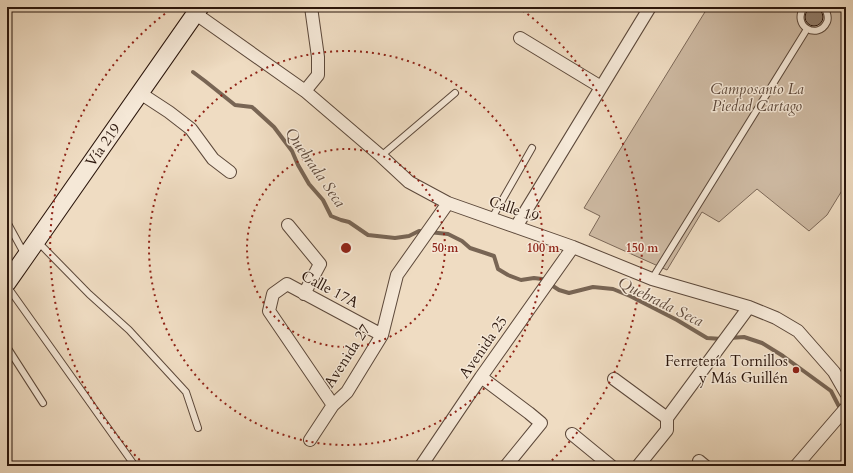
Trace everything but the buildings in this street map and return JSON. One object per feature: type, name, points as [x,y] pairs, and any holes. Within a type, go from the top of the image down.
[{"type":"main road","name":"Vía 219","points":[[7,285],[36,241],[140,93],[196,9]]},
{"type":"street","points":[[305,91],[318,75],[318,57],[311,7]]},
{"type":"street","points":[[516,226],[650,7]]},
{"type":"street","name":"Calle 19","points":[[196,9],[305,91],[409,182],[448,203],[573,247],[652,279],[749,308],[776,318],[798,331],[834,372],[846,393]]},
{"type":"street","points":[[520,38],[601,87]]},
{"type":"street","points":[[140,93],[169,112],[191,129],[213,159],[230,172]]},
{"type":"street","name":"Avenida 27","points":[[310,440],[334,405],[347,392],[382,335],[397,275],[448,203]]},
{"type":"street","points":[[288,225],[320,264],[304,294]]},
{"type":"street","name":"Avenida 25","points":[[421,466],[481,377],[573,247]]},
{"type":"street","name":"Calle 17A","points":[[334,405],[269,311],[273,294],[287,284],[382,335]]},
{"type":"street","points":[[638,466],[667,430],[667,418],[749,308]]},
{"type":"street","points":[[481,377],[541,423],[506,466]]},
{"type":"street","points":[[614,379],[667,418]]},
{"type":"street","points":[[796,466],[846,408]]},
{"type":"street","points":[[572,434],[611,466]]},
{"type":"lane","points":[[804,7],[800,16],[803,26],[815,31],[823,27],[828,20],[827,11],[824,7]]},
{"type":"lane","points":[[652,279],[807,28]]},
{"type":"lane","points":[[381,156],[455,93]]},
{"type":"lane","points":[[492,218],[532,148]]},
{"type":"lane","points":[[7,222],[26,256]]},
{"type":"lane","points":[[36,241],[129,330],[186,392],[198,428]]},
{"type":"lane","points":[[7,285],[135,466]]},
{"type":"lane","points":[[7,347],[43,403]]},
{"type":"green space","name":"Camposanto La Piedad Cartago","points":[[708,7],[846,7],[846,184],[827,215],[809,231],[757,189],[719,222],[702,212],[667,270],[589,235],[600,216],[584,208]]},
{"type":"waterway","name":"Quebrada Seca","points":[[193,72],[235,105],[252,107],[274,127],[292,151],[309,184],[323,200],[331,216],[349,222],[368,235],[395,238],[409,236],[419,231],[448,234],[462,241],[470,248],[494,256],[498,269],[521,280],[534,278],[542,279],[559,290],[569,293],[593,287],[613,289],[677,320],[707,338],[722,339]]},
{"type":"waterway","name":"Quebrada Seca","points":[[729,338],[744,337],[762,343],[783,356],[831,391],[846,420]]},
{"type":"place","name":"Ferretería Tornillos y Más Guillén","points":[[796,370]]}]
